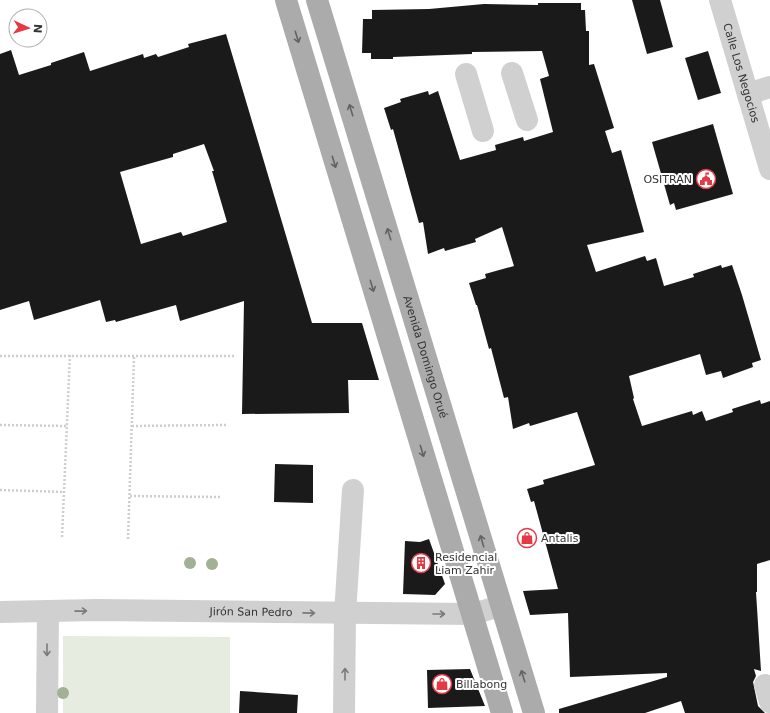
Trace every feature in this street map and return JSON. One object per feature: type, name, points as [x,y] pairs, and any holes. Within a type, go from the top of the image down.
[{"type":"main road","points":[[286,0],[502,713]]},
{"type":"main road","name":"Avenida Domingo Orué","points":[[317,0],[534,713]]},
{"type":"main road","points":[[415,428],[445,419]]},
{"type":"street","name":"Calle Los Negocios","points":[[720,0],[748,94],[763,119],[770,169]]},
{"type":"street","points":[[512,73],[527,120]]},
{"type":"street","points":[[466,74],[483,131]]},
{"type":"street","points":[[748,94],[770,87]]},
{"type":"street","points":[[344,713],[345,614],[353,490]]},
{"type":"street","name":"Jirón San Pedro","points":[[0,612],[48,611],[472,614],[501,606]]},
{"type":"street","points":[[47,713],[48,611]]},
{"type":"path","points":[[0,356],[234,356]]},
{"type":"path","points":[[62,537],[70,356]]},
{"type":"path","points":[[128,539],[134,356]]},
{"type":"path","points":[[0,425],[67,426]]},
{"type":"path","points":[[132,426],[226,425]]},
{"type":"path","points":[[0,490],[64,492]]},
{"type":"path","points":[[130,496],[220,497]]},
{"type":"shaded area","points":[[63,636],[230,637],[230,713],[63,713]]},
{"type":"building","points":[[632,0],[660,0],[673,47],[647,54]]},
{"type":"building","points":[[538,3],[581,3],[581,10],[585,10],[586,31],[589,31],[589,65],[594,64],[614,128],[605,131],[612,153],[621,150],[644,232],[587,245],[596,272],[645,256],[647,261],[656,258],[664,286],[694,277],[693,274],[721,265],[722,268],[732,265],[742,295],[761,360],[752,363],[753,367],[723,378],[721,371],[706,375],[700,354],[629,376],[633,399],[642,426],[692,411],[693,415],[702,411],[706,421],[733,412],[732,409],[760,400],[761,404],[770,401],[770,560],[757,564],[756,592],[761,671],[754,669],[756,676],[753,682],[758,706],[765,713],[685,713],[681,701],[645,713],[559,713],[559,709],[667,677],[667,673],[570,677],[568,613],[530,615],[523,591],[558,589],[534,501],[531,502],[527,489],[544,484],[543,480],[595,465],[577,412],[530,426],[529,423],[513,429],[508,397],[504,398],[491,348],[489,349],[477,305],[469,283],[486,278],[485,274],[514,266],[502,227],[475,239],[476,242],[445,251],[444,248],[428,254],[423,222],[419,223],[393,129],[391,130],[384,108],[401,102],[400,99],[428,91],[429,95],[438,91],[460,160],[496,150],[495,145],[523,137],[524,141],[553,132],[540,79],[549,76],[542,51],[472,52],[472,54],[393,57],[393,59],[371,59],[371,53],[362,53],[363,19],[372,19],[372,10],[429,9],[484,4],[538,5]]},
{"type":"building","points":[[226,34],[312,323],[362,323],[379,380],[348,380],[349,413],[242,414],[244,301],[180,321],[176,305],[116,322],[115,320],[106,322],[100,300],[34,320],[29,301],[0,310],[0,54],[11,50],[19,75],[51,65],[51,63],[84,52],[90,71],[143,54],[144,58],[156,54],[158,57],[189,47],[188,44]],"holes":[[[204,144],[214,171],[212,171],[227,222],[183,236],[181,232],[141,244],[120,172],[173,157],[173,154]]]},
{"type":"building","points":[[708,51],[721,93],[698,100],[685,58]]},
{"type":"building","points":[[713,124],[733,194],[676,210],[674,203],[670,205],[652,142]]},
{"type":"building","points":[[275,464],[313,465],[313,503],[274,502]]},
{"type":"building","name":"Residencial Liam Zahir","points":[[429,539],[445,584],[435,595],[403,594],[405,541],[420,542]]},
{"type":"building","points":[[470,669],[485,706],[428,708],[427,670]]},
{"type":"building","points":[[240,691],[298,695],[297,713],[239,713]]},
{"type":"place","name":"OSITRAN","points":[[706,179]]},
{"type":"place","name":"Antalis","points":[[527,538]]},
{"type":"place","name":"Residencial Liam Zahir","points":[[421,563]]},
{"type":"place","name":"Billabong","points":[[442,684]]}]
